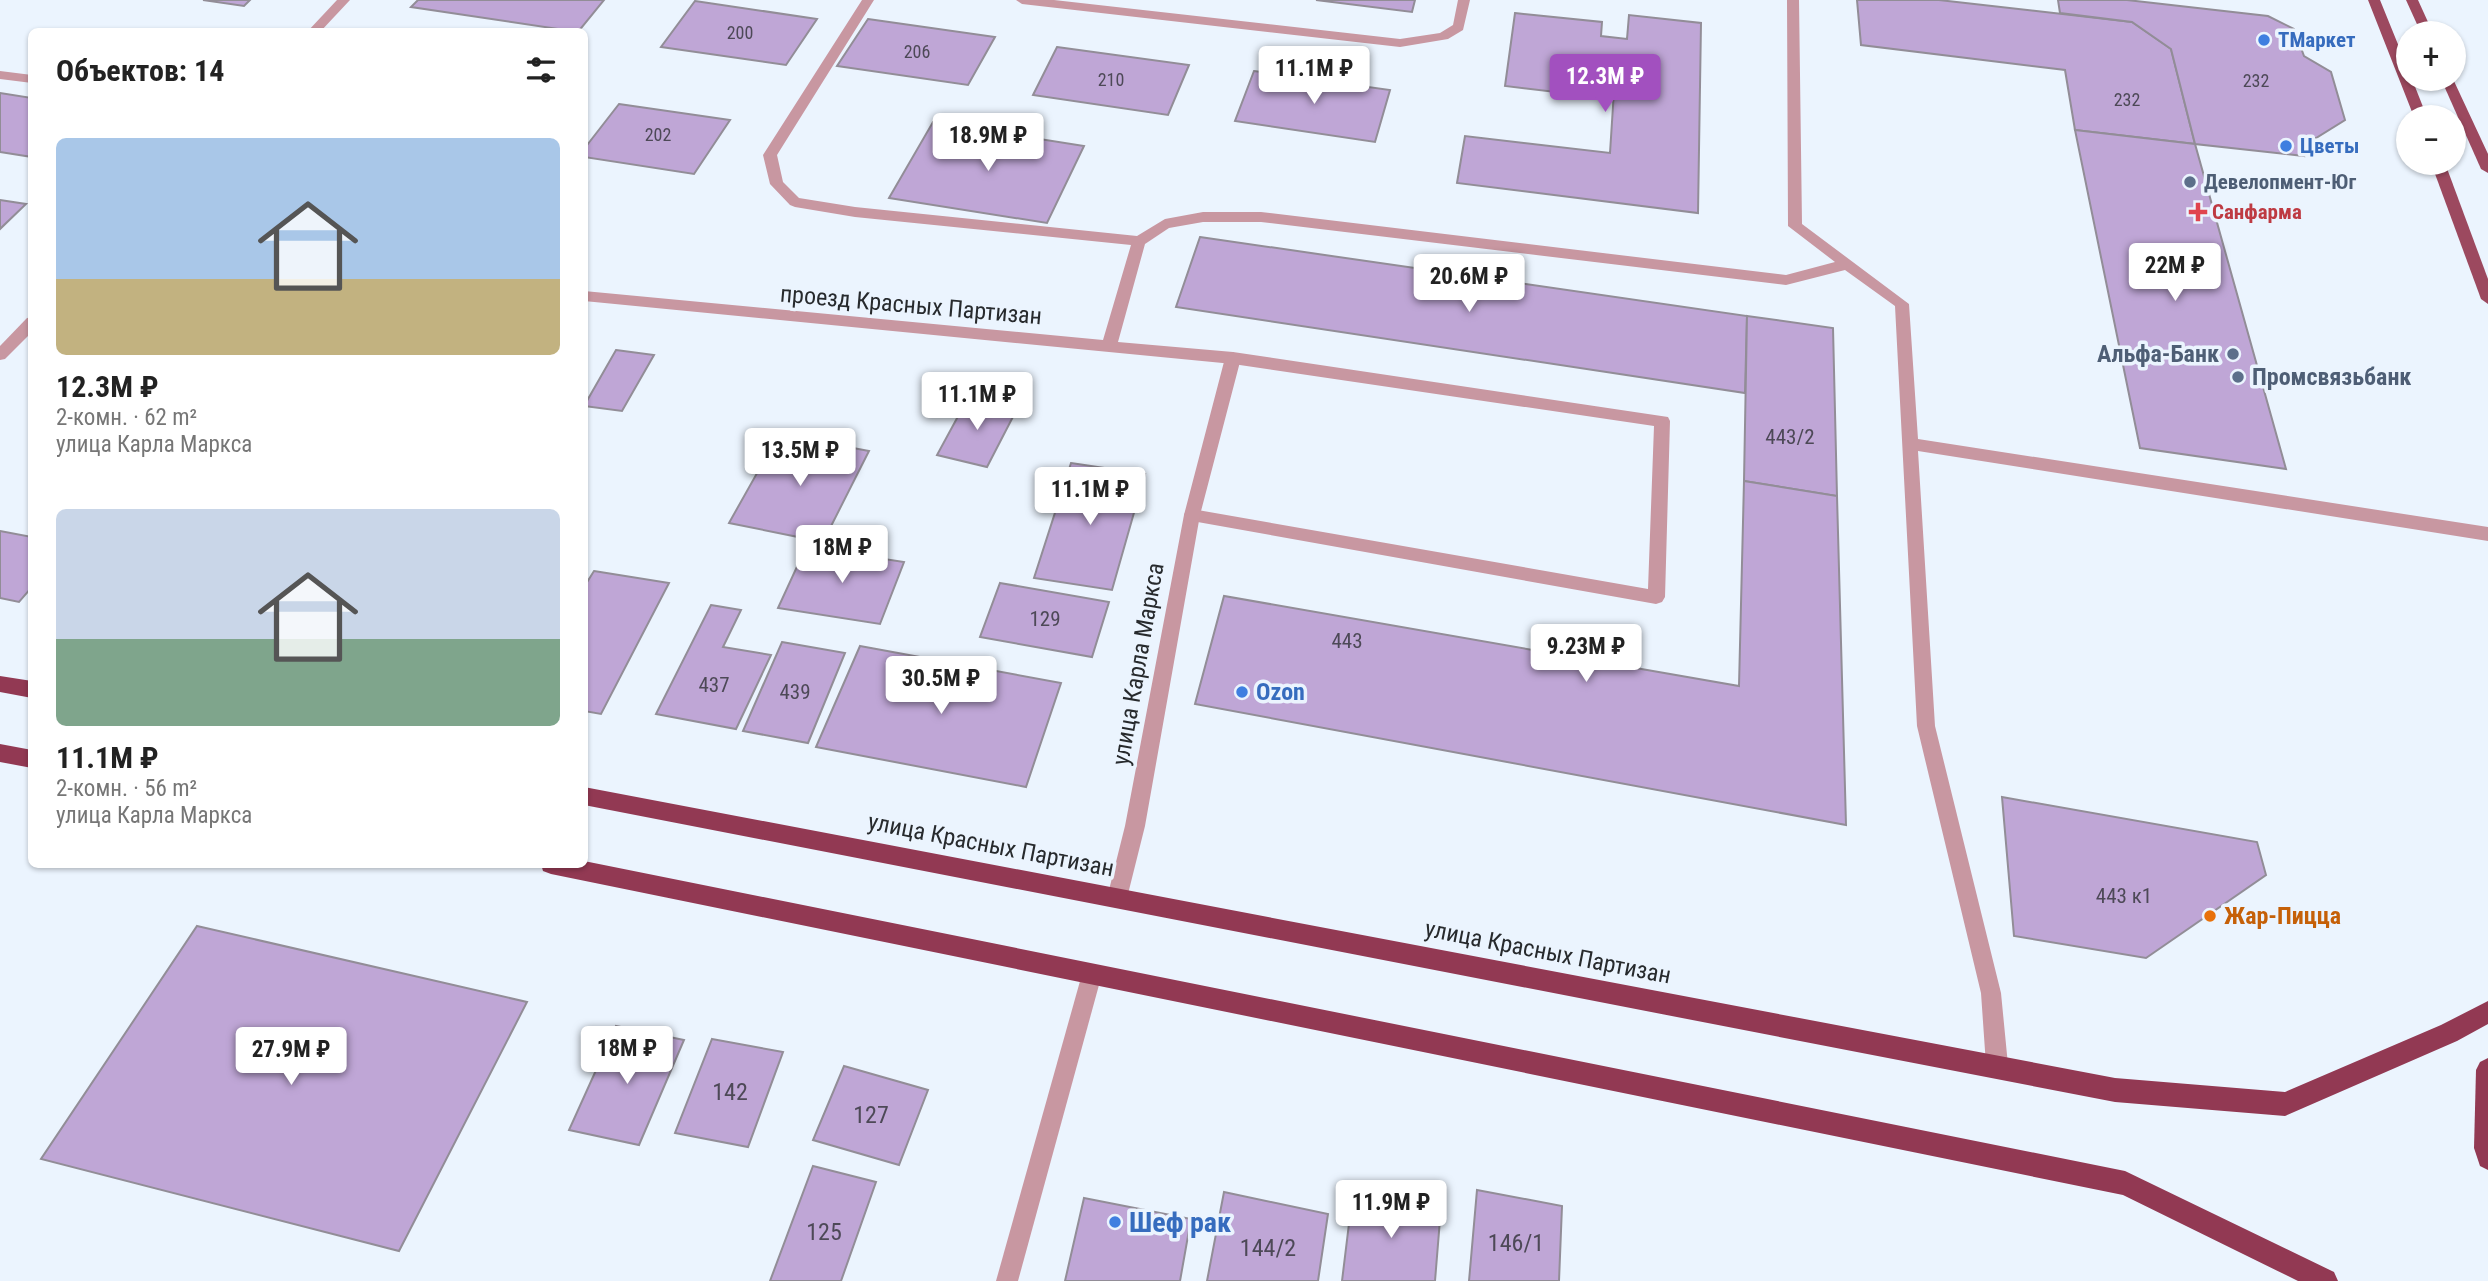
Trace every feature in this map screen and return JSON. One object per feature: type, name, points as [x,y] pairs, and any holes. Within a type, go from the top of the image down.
[{"type":"highway","points":[[0,684],[28,689]]},
{"type":"highway","points":[[0,753],[28,758]]},
{"type":"highway","name":"улица Красных Партизан","points":[[588,797],[1997,1065],[2115,1090],[2285,1104],[2449,1033],[2488,1012]]},
{"type":"highway","points":[[571,868],[2125,1183],[2325,1281]]},
{"type":"highway","points":[[2488,1070],[2488,1158]]},
{"type":"main road","points":[[2374,0],[2416,105]]},
{"type":"main road","points":[[2412,0],[2422,21]]},
{"type":"main road","points":[[2452,91],[2488,169]]},
{"type":"main road","points":[[2442,175],[2488,299]]},
{"type":"street","points":[[317,28],[344,0]]},
{"type":"street","points":[[868,0],[770,155],[777,184],[795,201],[855,212],[1139,240],[1165,224],[1203,218],[1261,217],[1786,280],[1848,264]]},
{"type":"street","points":[[1022,0],[1400,43],[1444,36],[1459,27],[1464,0]]},
{"type":"street","points":[[1793,0],[1795,226],[1902,304],[1926,726],[1990,993],[1997,1065]]},
{"type":"street","points":[[0,75],[28,78]]},
{"type":"street","points":[[1109,346],[1139,240]]},
{"type":"street","name":"проезд Красных Партизан","points":[[588,296],[1233,358],[1662,421],[1656,597],[1192,515]]},
{"type":"street","points":[[0,355],[28,326]]},
{"type":"street","name":"улица Карла Маркса","points":[[1117,898],[1136,826],[1192,515],[1233,358]]},
{"type":"street","points":[[1911,444],[2488,534]]},
{"type":"street","points":[[1007,1281],[1091,974]]},
{"type":"building","points":[[203,0],[250,0],[244,6]]},
{"type":"building","points":[[418,0],[604,0],[581,28],[551,28],[411,7]]},
{"type":"building","points":[[1316,0],[1415,0],[1412,12]]},
{"type":"building","points":[[1857,0],[1939,0],[2132,22],[2171,49],[2195,144],[2075,130],[2065,70],[1861,45]]},
{"type":"building","points":[[2058,0],[2127,0],[2268,16],[2294,29],[2304,56],[2331,72],[2345,120],[2316,138],[2300,142],[2304,156],[2195,144],[2171,49],[2132,22],[2060,13]]},
{"type":"building","points":[[695,1],[817,19],[786,65],[661,47]]},
{"type":"building","points":[[1515,13],[1602,22],[1601,36],[1627,39],[1629,15],[1701,23],[1698,213],[1457,183],[1465,136],[1610,153],[1615,75],[1591,72],[1589,96],[1505,86]]},
{"type":"building","points":[[868,19],[995,37],[968,85],[837,66]]},
{"type":"building","points":[[1057,47],[1189,65],[1168,115],[1033,95]]},
{"type":"building","points":[[1254,71],[1390,90],[1375,142],[1235,121]]},
{"type":"building","points":[[0,93],[28,97],[28,156],[0,152]]},
{"type":"building","points":[[619,104],[730,120],[694,174],[588,158],[588,144]]},
{"type":"building","points":[[933,122],[1084,146],[1047,223],[889,198]]},
{"type":"building","points":[[2075,130],[2195,144],[2286,469],[2140,448]]},
{"type":"building","points":[[0,200],[26,204],[0,229]]},
{"type":"building","points":[[1200,237],[1747,316],[1745,393],[1176,307]]},
{"type":"building","points":[[1747,316],[1833,328],[1837,496],[1744,481]]},
{"type":"building","points":[[616,350],[654,355],[622,411],[588,407],[588,399]]},
{"type":"building","points":[[968,398],[1017,409],[987,467],[937,455]]},
{"type":"building","points":[[779,434],[869,451],[823,542],[729,523]]},
{"type":"building","points":[[1071,463],[1145,474],[1112,590],[1034,578]]},
{"type":"building","points":[[1744,481],[1837,496],[1846,825],[1195,704],[1224,596],[1739,686]]},
{"type":"building","points":[[0,531],[28,536],[28,592],[19,602],[0,598]]},
{"type":"building","points":[[806,547],[904,562],[880,624],[778,608]]},
{"type":"building","points":[[594,571],[669,583],[601,714],[588,712],[588,581]]},
{"type":"building","points":[[1000,583],[1109,602],[1092,657],[980,637]]},
{"type":"building","points":[[711,605],[741,610],[723,647],[771,655],[736,729],[656,714]]},
{"type":"building","points":[[782,642],[845,653],[808,743],[743,731]]},
{"type":"building","points":[[860,646],[1061,683],[1026,787],[816,747]]},
{"type":"building","points":[[2002,797],[2257,842],[2266,875],[2146,958],[2014,936]]},
{"type":"building","points":[[197,926],[527,1002],[399,1251],[41,1159]]},
{"type":"building","points":[[616,1026],[684,1040],[639,1145],[569,1130]]},
{"type":"building","points":[[712,1039],[783,1052],[748,1147],[675,1133]]},
{"type":"building","points":[[844,1066],[928,1090],[899,1165],[813,1140]]},
{"type":"building","points":[[813,1166],[876,1182],[841,1281],[770,1281]]},
{"type":"building","points":[[1477,1190],[1562,1206],[1559,1281],[1469,1281]]},
{"type":"building","points":[[1353,1191],[1441,1207],[1435,1281],[1342,1281]]},
{"type":"building","points":[[1224,1192],[1328,1214],[1318,1281],[1207,1281]]},
{"type":"building","points":[[1084,1198],[1191,1219],[1180,1281],[1065,1281]]},
{"type":"place","name":"ТМаркет","points":[[2264,40]]},
{"type":"place","name":"Цветы","points":[[2286,146]]},
{"type":"place","name":"Девелопмент-Юг","points":[[2190,182]]},
{"type":"place","name":"Санфарма","points":[[2198,212]]},
{"type":"place","name":"Альфа-Банк","points":[[2233,354]]},
{"type":"place","name":"Промсвязьбанк","points":[[2238,377]]},
{"type":"place","name":"Ozon","points":[[1242,692]]},
{"type":"place","name":"Жар-Пицца","points":[[2210,916]]},
{"type":"place","name":"Шеф рак","points":[[1115,1222]]}]
